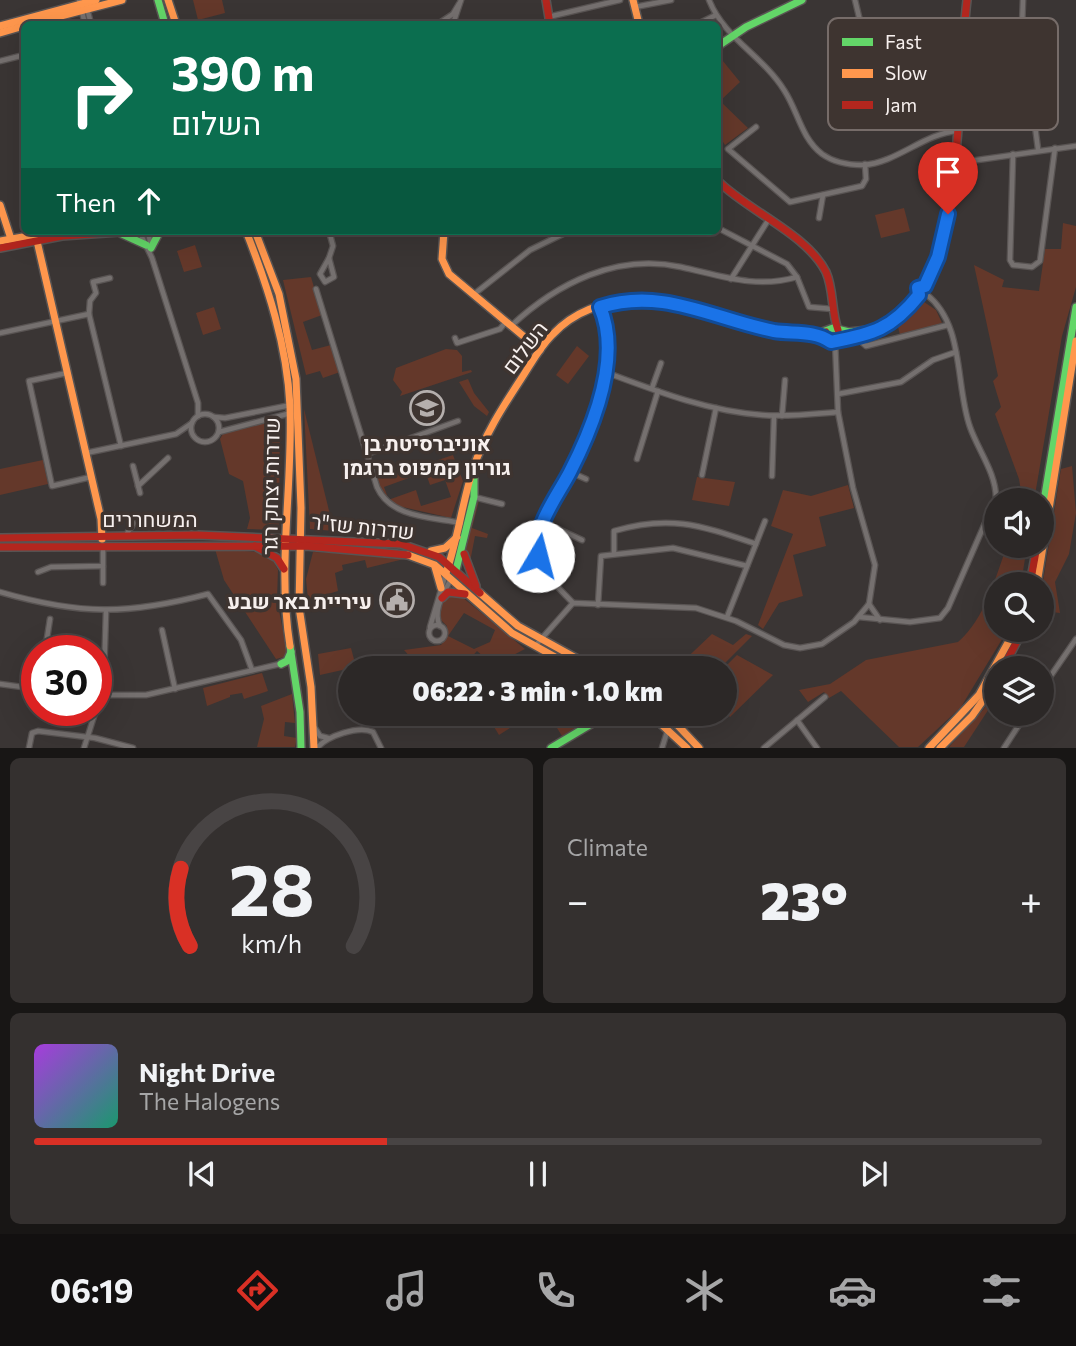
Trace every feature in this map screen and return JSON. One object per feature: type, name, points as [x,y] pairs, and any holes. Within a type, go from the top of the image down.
[{"type":"main road","points":[[62,9],[71,0]]},
{"type":"main road","points":[[38,21],[96,0]]},
{"type":"main road","points":[[0,26],[83,4],[122,0]]},
{"type":"main road","points":[[158,0],[164,21]]},
{"type":"main road","points":[[168,0],[175,21]]},
{"type":"main road","points":[[546,0],[549,21]]},
{"type":"main road","points":[[721,44],[802,0]]},
{"type":"main road","name":"השלום","points":[[966,18],[967,0]]},
{"type":"main road","points":[[634,4],[638,21]]},
{"type":"main road","points":[[0,33],[21,27]]},
{"type":"main road","name":"השלום","points":[[453,566],[474,469],[498,415],[540,350],[566,322],[600,307],[629,301],[666,301],[771,330],[854,335],[886,328],[902,316],[923,291],[941,245],[956,163],[958,131]]},
{"type":"main road","points":[[721,184],[767,222],[799,243],[822,266],[830,284],[833,335]]},
{"type":"main road","points":[[0,205],[7,241]]},
{"type":"main road","points":[[0,248],[7,241],[78,235]]},
{"type":"main road","points":[[121,235],[148,247],[157,235]]},
{"type":"main road","name":"שדרות יצחק רגר","points":[[247,235],[277,315],[290,405],[286,617],[302,720],[301,747]]},
{"type":"main road","name":"שדרות יצחק רגר","points":[[256,235],[281,301],[299,409],[299,607],[316,747]]},
{"type":"main road","points":[[443,235],[441,249],[445,268],[472,296],[540,350]]},
{"type":"main road","points":[[39,238],[54,320],[86,453],[103,544]]},
{"type":"main road","points":[[1046,488],[1076,307]]},
{"type":"main road","name":"השלום","points":[[833,335],[876,327],[902,316]]},
{"type":"main road","points":[[1039,572],[1076,341]]},
{"type":"main road","name":"השלום","points":[[449,575],[463,548],[474,497],[474,469]]},
{"type":"main road","points":[[425,551],[445,548],[460,532]]},
{"type":"main road","name":"המשחררים","points":[[0,538],[126,535],[287,537],[300,541]]},
{"type":"main road","name":"המשחררים","points":[[0,547],[103,544],[286,546],[300,541]]},
{"type":"main road","name":"שדרות שז\"ר","points":[[300,541],[386,541],[425,551],[453,566],[501,625],[550,656]]},
{"type":"main road","name":"שדרות שז\"ר","points":[[300,541],[385,550],[425,560],[540,641],[570,656]]},
{"type":"main road","points":[[255,546],[276,558],[285,571]]},
{"type":"main road","points":[[442,598],[448,592],[474,594],[463,548]]},
{"type":"main road","points":[[425,560],[436,568],[441,588]]},
{"type":"main road","points":[[929,747],[979,695],[1008,642]]},
{"type":"main road","points":[[281,663],[287,661],[291,650]]},
{"type":"main road","points":[[281,663],[295,668]]},
{"type":"main road","points":[[940,747],[972,716],[984,699]]},
{"type":"main road","points":[[551,747],[587,726]]},
{"type":"main road","points":[[559,747],[594,726]]},
{"type":"main road","points":[[667,726],[687,747]]},
{"type":"main road","points":[[679,726],[699,747]]},
{"type":"street","points":[[549,21],[620,0]]},
{"type":"street","points":[[634,4],[671,0]]},
{"type":"street","points":[[716,0],[710,1],[721,21]]},
{"type":"street","points":[[855,0],[859,18]]},
{"type":"street","points":[[1022,18],[1023,0]]},
{"type":"street","points":[[442,21],[460,2]]},
{"type":"street","points":[[454,21],[460,2]]},
{"type":"street","points":[[83,4],[91,21]]},
{"type":"street","points":[[704,21],[716,15]]},
{"type":"street","points":[[446,18],[450,21]]},
{"type":"street","points":[[721,22],[778,81],[816,149],[840,162],[865,164],[884,160],[939,136],[958,131]]},
{"type":"street","points":[[0,61],[21,56]]},
{"type":"street","points":[[756,127],[728,149],[790,202],[862,186],[866,179],[865,164]]},
{"type":"street","points":[[1036,130],[1038,149]]},
{"type":"street","points":[[956,163],[1038,149],[1076,146]]},
{"type":"street","points":[[1013,153],[1010,260],[1013,265],[1032,267],[1040,261],[1055,148]]},
{"type":"street","points":[[819,218],[823,195]]},
{"type":"street","points":[[731,279],[767,222]]},
{"type":"street","points":[[721,229],[780,258],[797,277],[809,307],[833,313]]},
{"type":"street","points":[[86,453],[176,434],[198,416],[198,402],[152,258],[140,235]]},
{"type":"street","points":[[148,235],[148,247]]},
{"type":"street","points":[[329,258],[334,277],[325,282],[320,274],[333,246],[330,235]]},
{"type":"street","points":[[472,296],[530,250],[561,235]]},
{"type":"street","points":[[455,338],[457,343],[499,329],[561,287],[586,275],[618,266],[667,264],[731,279],[769,284],[797,277]]},
{"type":"street","points":[[110,278],[93,282],[96,293],[90,301],[89,314],[121,446]]},
{"type":"street","points":[[316,289],[380,494],[392,507],[462,523]]},
{"type":"street","points":[[858,617],[933,621],[940,618],[948,608],[996,498],[995,486],[973,435],[948,326],[942,310],[923,291]]},
{"type":"street","points":[[600,307],[606,327],[605,372],[585,440],[538,536],[538,556],[548,575],[573,603],[677,605],[727,617],[784,645],[800,648],[827,642],[858,617],[869,604],[875,565],[853,488],[838,412],[833,335]]},
{"type":"street","points":[[0,333],[89,314]]},
{"type":"street","points":[[854,335],[866,346],[948,326]]},
{"type":"street","points":[[838,394],[904,381],[933,360],[956,352]]},
{"type":"street","points":[[652,388],[661,363]]},
{"type":"street","points":[[605,372],[716,408],[774,416],[838,412]]},
{"type":"street","points":[[66,373],[29,381],[52,486],[91,477]]},
{"type":"street","points":[[782,416],[785,380]]},
{"type":"street","points":[[637,459],[658,391]]},
{"type":"street","points":[[198,402],[218,424],[218,433]]},
{"type":"street","points":[[198,416],[225,418],[290,405],[299,409]]},
{"type":"street","points":[[702,475],[716,408]]},
{"type":"street","points":[[176,434],[209,441],[225,428],[290,414],[299,409]]},
{"type":"street","points":[[772,476],[774,416]]},
{"type":"street","points":[[367,454],[458,421]]},
{"type":"street","points":[[192,423],[196,438]]},
{"type":"street","points":[[138,486],[168,458]]},
{"type":"street","points":[[134,466],[140,493]]},
{"type":"street","points":[[569,472],[586,479]]},
{"type":"street","points":[[474,497],[502,504]]},
{"type":"street","points":[[727,617],[765,521]]},
{"type":"street","points":[[543,522],[582,540]]},
{"type":"street","points":[[614,554],[614,531],[667,522],[690,522],[756,544]]},
{"type":"street","points":[[126,535],[134,523]]},
{"type":"street","points":[[103,544],[103,583]]},
{"type":"street","points":[[598,605],[601,556],[682,549],[747,566]]},
{"type":"street","points":[[38,572],[51,567],[103,566]]},
{"type":"street","points":[[449,575],[437,619],[446,630],[445,637],[436,640],[427,634],[441,588],[449,575]]},
{"type":"street","points":[[0,592],[52,606],[106,612],[160,607],[208,594],[241,640],[252,670]]},
{"type":"street","points":[[534,648],[573,603]]},
{"type":"street","points":[[869,604],[880,620]]},
{"type":"street","points":[[104,635],[106,612]]},
{"type":"street","points":[[48,635],[50,619]]},
{"type":"street","points":[[430,627],[441,627]]},
{"type":"street","points":[[162,630],[176,689]]},
{"type":"street","points":[[1054,671],[1076,639]]},
{"type":"street","points":[[112,695],[146,695],[281,663]]},
{"type":"street","points":[[0,684],[21,687]]},
{"type":"street","points":[[764,747],[825,697]]},
{"type":"street","points":[[797,720],[817,747]]},
{"type":"street","points":[[83,747],[91,726]]},
{"type":"street","points":[[662,747],[667,738],[667,726]]},
{"type":"street","points":[[1004,747],[1018,726]]},
{"type":"street","points":[[314,728],[320,736],[329,738]]},
{"type":"street","points":[[316,747],[329,738],[369,730],[381,747]]},
{"type":"street","points":[[29,747],[32,733],[38,731],[133,747]]},
{"type":"street","points":[[667,738],[678,738]]},
{"type":"shaded area","points":[[193,0],[222,0],[225,13],[198,20]]},
{"type":"shaded area","points":[[721,59],[740,82],[721,100]]},
{"type":"shaded area","points":[[721,102],[748,128],[725,145],[721,139]]},
{"type":"shaded area","points":[[904,208],[910,231],[881,238],[875,215]]},
{"type":"shaded area","points":[[1063,223],[1076,226],[1076,287],[1062,336],[1036,488],[1020,488],[995,414],[1001,407],[993,381],[998,376],[974,265],[1004,280],[1002,287],[1039,291],[1045,249],[1061,249]]},
{"type":"shaded area","points":[[195,245],[202,267],[184,272],[177,251]]},
{"type":"shaded area","points":[[311,277],[322,315],[303,322],[312,350],[331,345],[340,372],[323,378],[320,371],[306,375],[283,280]]},
{"type":"shaded area","points":[[924,302],[936,310],[942,323],[900,335],[898,327]]},
{"type":"shaded area","points":[[214,307],[221,329],[203,335],[196,313]]},
{"type":"shaded area","points":[[577,346],[589,356],[568,384],[556,375]]},
{"type":"shaded area","points":[[446,349],[457,350],[462,356],[462,372],[472,372],[400,396],[402,392],[393,380],[396,368]]},
{"type":"shaded area","points":[[468,379],[474,393],[489,412],[487,416],[474,406],[459,382]]},
{"type":"shaded area","points":[[304,409],[334,531],[310,529]]},
{"type":"shaded area","points":[[280,420],[279,526],[276,530],[247,529],[250,518],[243,481],[229,474],[220,439],[224,432]]},
{"type":"shaded area","points":[[453,455],[463,481],[451,518],[398,506],[388,500],[416,490],[421,506],[451,497],[445,480],[430,485],[423,465]]},
{"type":"shaded area","points":[[43,460],[48,484],[0,495],[0,469]]},
{"type":"shaded area","points":[[418,466],[420,474],[384,487],[388,498],[385,499],[375,475],[393,468],[395,474]]},
{"type":"shaded area","points":[[1072,466],[1076,513],[1069,554],[1055,582],[1060,613],[1054,612],[1054,572],[1045,572],[1047,558],[1054,558],[1054,513],[1061,469]]},
{"type":"shaded area","points":[[697,477],[735,482],[729,506],[692,500]]},
{"type":"shaded area","points":[[848,485],[854,508],[819,517],[826,546],[793,555],[803,596],[779,603],[763,629],[758,625],[793,534],[771,526],[783,490],[811,496]]},
{"type":"shaded area","points":[[479,501],[472,528],[488,534],[487,538],[475,536],[470,562],[465,553],[474,507]]},
{"type":"shaded area","points":[[215,549],[260,552],[274,562],[278,570],[277,600],[287,652],[284,657],[276,659],[224,580]]},
{"type":"shaded area","points":[[313,552],[379,554],[404,559],[367,568],[365,560],[342,565],[343,570],[335,573],[338,591],[308,600],[306,579]]},
{"type":"shaded area","points":[[1003,558],[1025,558],[1023,572],[997,572]]},
{"type":"shaded area","points":[[453,594],[462,597],[525,649],[511,656],[483,656],[477,651],[472,656],[409,656],[404,650],[441,645],[447,637],[447,626],[441,620],[440,612],[444,602]],"holes":[[[464,613],[495,630],[490,642],[474,649],[448,636]]]},
{"type":"shaded area","points":[[984,605],[984,642],[1000,642],[992,656],[984,656],[984,669],[961,707],[918,747],[899,747],[841,691],[829,698],[824,692],[808,702],[799,690],[830,684],[866,660],[958,642]]},
{"type":"shaded area","points":[[712,634],[733,645],[746,634],[752,636],[732,656],[689,656]]},
{"type":"shaded area","points":[[351,648],[353,656],[338,656],[338,671],[320,675],[318,654]]},
{"type":"shaded area","points":[[737,655],[773,675],[737,710],[737,656]]},
{"type":"shaded area","points":[[262,673],[268,691],[244,699],[242,693],[230,695],[207,706],[203,688]]},
{"type":"shaded area","points":[[292,694],[295,723],[285,722],[284,736],[297,738],[295,747],[257,747],[264,719],[261,706]]},
{"type":"shaded area","points":[[983,710],[984,716],[964,747],[949,747]]},
{"type":"shaded area","points":[[494,726],[513,726],[499,735]]},
{"type":"shaded area","points":[[556,726],[578,726],[562,736]]},
{"type":"traffic: fast","points":[[158,0],[164,21]]},
{"type":"traffic: fast","points":[[721,44],[746,27],[802,0]]},
{"type":"traffic: fast","points":[[124,235],[146,245]]},
{"type":"traffic: fast","points":[[151,248],[158,235]]},
{"type":"traffic: fast","points":[[1046,488],[1076,307]]},
{"type":"traffic: fast","points":[[722,315],[778,332],[812,336],[833,328],[849,332],[868,330],[902,316]]},
{"type":"traffic: fast","points":[[456,570],[474,497],[474,478]]},
{"type":"traffic: fast","points":[[290,646],[300,712],[301,748]]},
{"type":"traffic: fast","points":[[281,664],[287,661],[291,652]]},
{"type":"traffic: fast","points":[[551,748],[588,726]]},
{"type":"traffic: slow","points":[[0,26],[96,0]]},
{"type":"traffic: slow","points":[[42,21],[122,0]]},
{"type":"traffic: slow","points":[[168,0],[175,21]]},
{"type":"traffic: slow","points":[[633,0],[638,21]]},
{"type":"traffic: slow","points":[[0,33],[21,27]]},
{"type":"traffic: slow","points":[[0,205],[11,239]]},
{"type":"traffic: slow","points":[[0,241],[34,235]]},
{"type":"traffic: slow","points":[[38,235],[37,241],[101,519],[102,539]]},
{"type":"traffic: slow","points":[[248,235],[275,317],[288,383],[290,436],[285,586],[290,646]]},
{"type":"traffic: slow","points":[[257,235],[279,294],[296,379],[301,508],[299,607],[311,687],[314,748]]},
{"type":"traffic: slow","points":[[444,235],[442,259],[449,274],[540,350]]},
{"type":"traffic: slow","points":[[900,318],[919,295]]},
{"type":"traffic: slow","points":[[446,573],[469,482],[482,445],[507,401],[552,335],[570,320],[590,309],[633,300],[678,304],[722,315]]},
{"type":"traffic: slow","points":[[1039,572],[1076,341]]},
{"type":"traffic: slow","points":[[431,551],[445,548],[457,537]]},
{"type":"traffic: slow","points":[[408,555],[435,565],[512,633],[553,656]]},
{"type":"traffic: slow","points":[[435,567],[441,588]]},
{"type":"traffic: slow","points":[[480,593],[518,626],[572,656]]},
{"type":"traffic: slow","points":[[929,748],[979,695],[1008,642]]},
{"type":"traffic: slow","points":[[940,748],[972,716],[984,699]]},
{"type":"traffic: slow","points":[[663,726],[687,748]]},
{"type":"traffic: slow","points":[[678,726],[699,748]]},
{"type":"traffic: jam","points":[[546,0],[550,21]]},
{"type":"traffic: jam","points":[[966,18],[967,0]]},
{"type":"traffic: jam","points":[[925,286],[947,216],[958,130]]},
{"type":"traffic: jam","points":[[721,184],[791,234],[817,258],[829,279],[838,330]]},
{"type":"traffic: jam","points":[[0,248],[77,235]]},
{"type":"traffic: jam","points":[[826,332],[831,342],[848,336]]},
{"type":"traffic: jam","points":[[0,538],[197,535],[401,544],[439,557],[480,593]]},
{"type":"traffic: jam","points":[[255,546],[277,558],[284,569]]},
{"type":"traffic: jam","points":[[0,547],[306,546],[408,555]]},
{"type":"traffic: jam","points":[[464,554],[476,586]]},
{"type":"traffic: jam","points":[[1032,572],[1035,558]]},
{"type":"traffic: jam","points":[[442,598],[448,592],[465,594]]},
{"type":"traffic: jam","points":[[1009,656],[1017,642]]},
{"type":"place","name":"אוניברסיטת בן גוריון קמפוס ברגמן","points":[[427,408]]},
{"type":"place","name":"עיריית באר שבע","points":[[397,600]]},
{"type":"route","points":[[538,556],[538,536],[543,522],[585,440],[601,390],[606,361],[606,327],[600,307],[641,300],[674,302],[771,330],[821,335],[831,342],[877,331],[902,316],[919,295],[917,290],[920,285],[925,286],[938,257],[948,214]]}]
